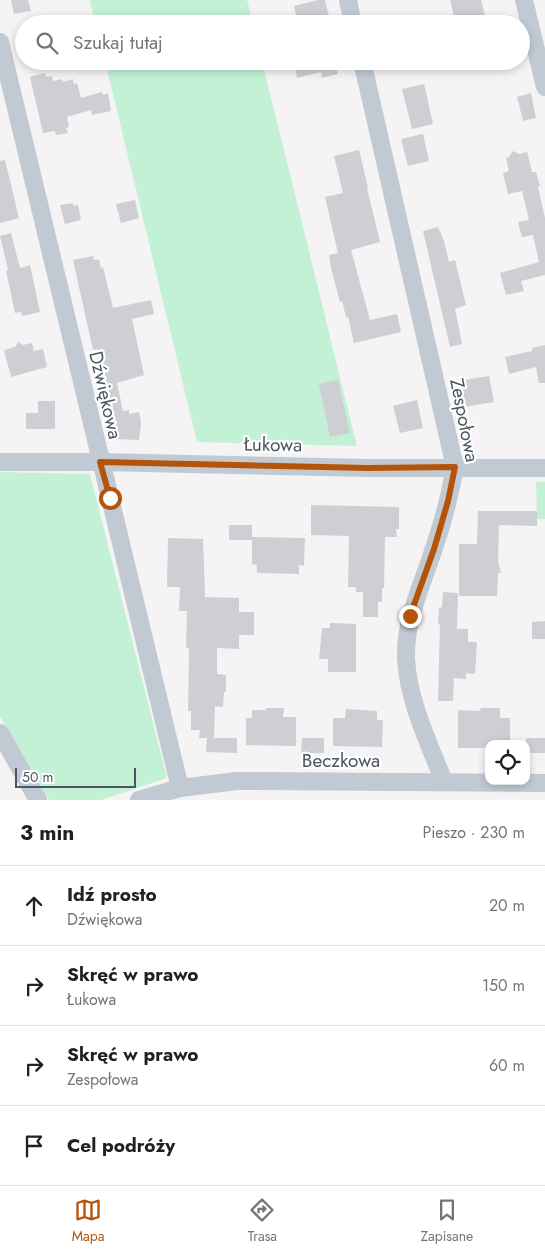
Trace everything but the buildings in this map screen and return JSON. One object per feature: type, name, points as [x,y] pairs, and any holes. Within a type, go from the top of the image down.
[{"type":"street","points":[[348,0],[351,15]]},
{"type":"street","points":[[524,0],[528,15]]},
{"type":"street","points":[[530,25],[545,86]]},
{"type":"street","name":"Dźwiękowa","points":[[0,42],[180,788]]},
{"type":"street","name":"Zespołowa","points":[[364,70],[455,467],[437,540],[410,616],[406,639],[406,660],[416,707],[444,782]]},
{"type":"street","name":"Łukowa","points":[[0,462],[100,462],[368,468],[545,468]]},
{"type":"street","points":[[0,733],[38,800]]},
{"type":"street","name":"Beczkowa","points":[[139,800],[180,788],[237,781],[545,783]]},
{"type":"green space","points":[[90,0],[247,0],[251,15],[93,15]]},
{"type":"green space","points":[[107,70],[264,70],[357,446],[197,442]]},
{"type":"green space","points":[[0,472],[90,474],[167,778],[101,800],[49,800],[0,716]]},
{"type":"green space","points":[[536,482],[545,482],[545,519],[537,519]]},
{"type":"route","points":[[110,498],[100,462],[368,468],[455,467],[448,501],[434,549],[410,616]]}]
